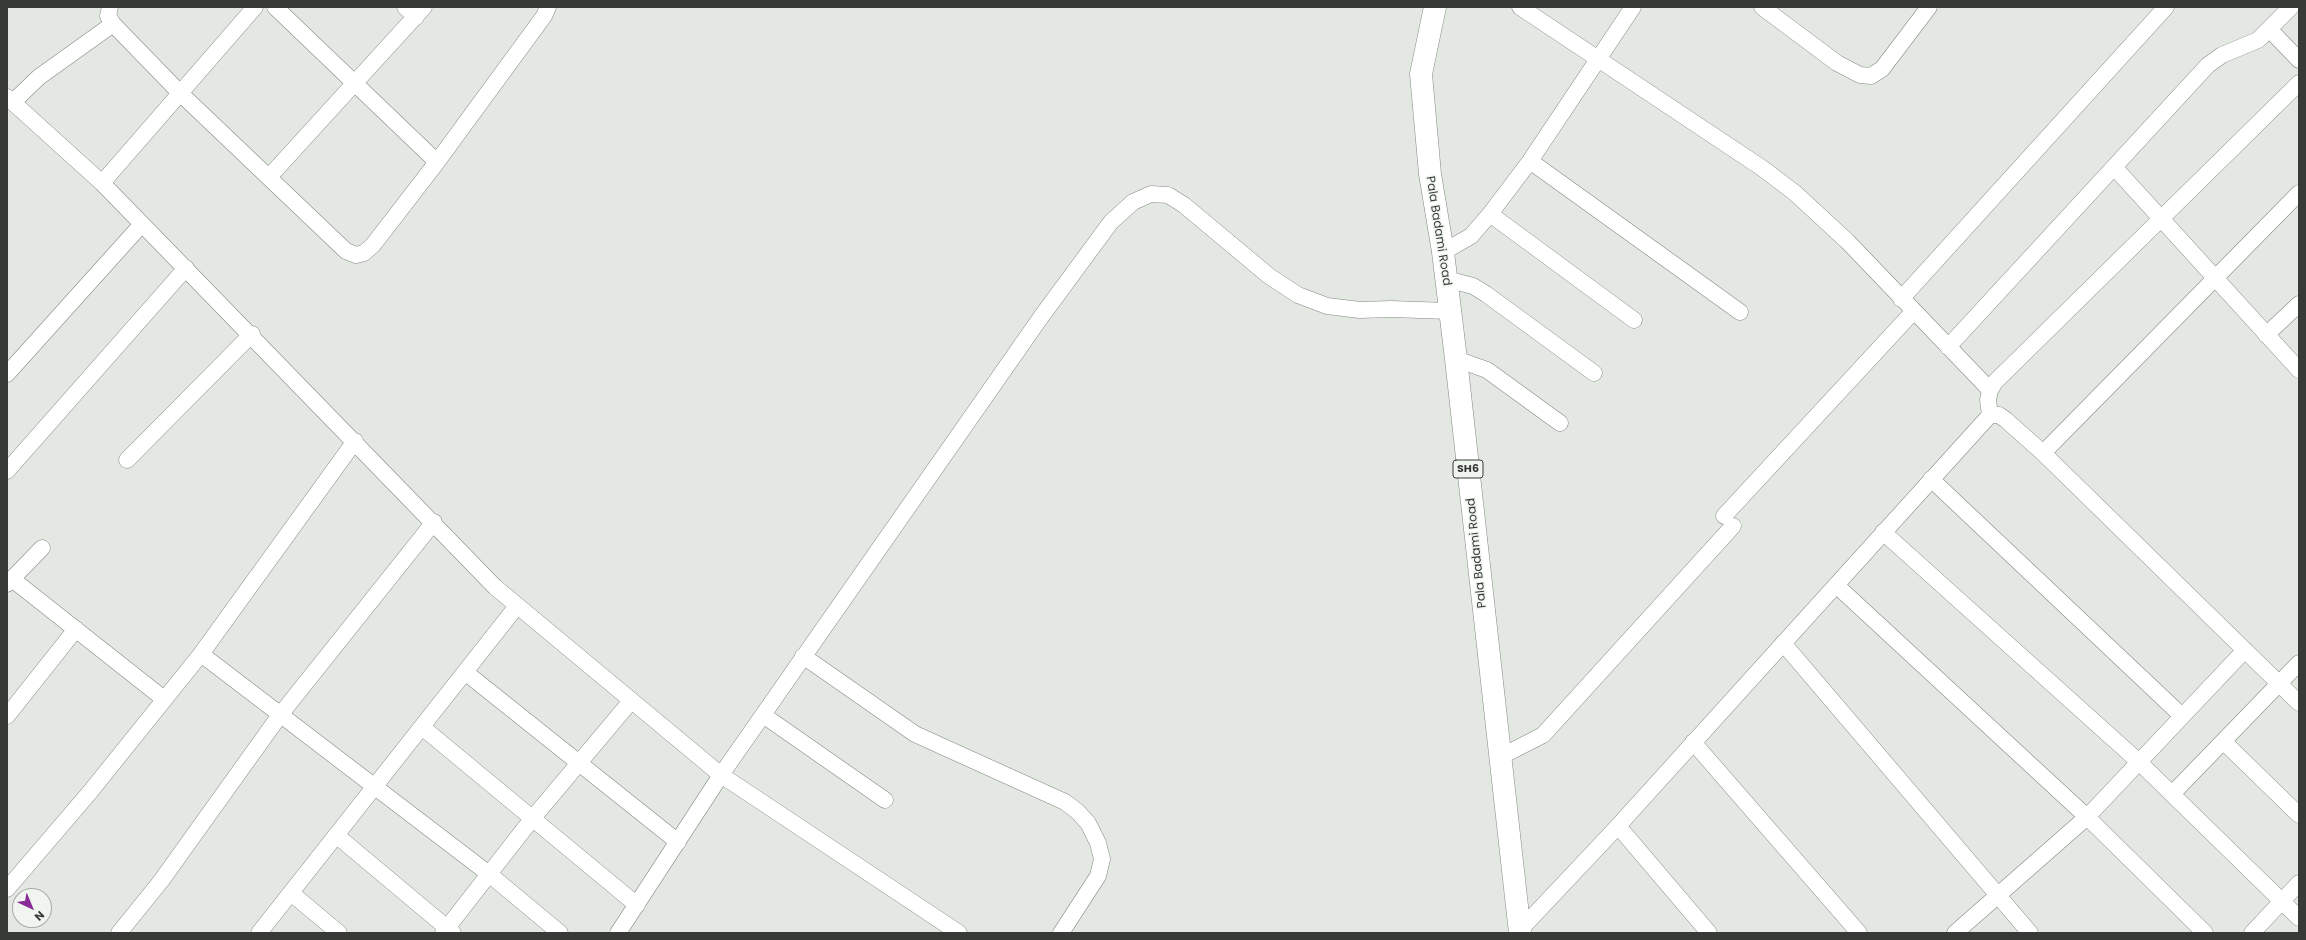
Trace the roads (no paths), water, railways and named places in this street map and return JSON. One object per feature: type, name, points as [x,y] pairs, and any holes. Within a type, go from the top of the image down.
[{"type":"main road","name":"Pala Badami Road","points":[[1435,7],[1421,74],[1430,174],[1443,252],[1449,312],[1456,358],[1520,932]]},
{"type":"street","points":[[110,7],[108,16],[113,24],[180,93],[346,250],[356,255],[364,253],[373,245],[437,162],[544,16],[548,7]]},
{"type":"street","points":[[102,183],[255,7]]},
{"type":"street","points":[[275,7],[437,162]]},
{"type":"street","points":[[1520,7],[1795,193],[1847,241],[1913,312],[1990,390]]},
{"type":"street","points":[[1443,252],[1471,236],[1490,214],[1530,161],[1599,60],[1633,7]]},
{"type":"street","points":[[1762,7],[1837,63],[1860,75],[1871,76],[1886,64],[1929,7]]},
{"type":"street","points":[[1901,299],[2166,7]]},
{"type":"street","points":[[1948,347],[2115,168],[2208,65],[2222,55],[2258,40],[2270,30],[2291,7]]},
{"type":"street","points":[[269,177],[355,82],[415,10]]},
{"type":"street","points":[[113,24],[39,77],[10,100],[102,183],[252,334],[495,587],[721,775],[959,933]]},
{"type":"street","points":[[2270,30],[2299,60]]},
{"type":"street","points":[[1990,415],[1988,400],[1990,390],[1995,382],[2299,83]]},
{"type":"street","points":[[1530,161],[1740,312]]},
{"type":"street","points":[[2115,168],[2160,220],[2299,370]]},
{"type":"street","points":[[2043,453],[2299,193]]},
{"type":"street","points":[[621,932],[636,905],[721,775],[803,656],[1041,317],[1112,222],[1133,202],[1151,194],[1168,195],[1184,205],[1268,276],[1298,295],[1328,306],[1360,310],[1391,309],[1449,312]]},
{"type":"street","points":[[1490,214],[1634,320]]},
{"type":"street","points":[[7,374],[142,224]]},
{"type":"street","points":[[7,470],[186,268]]},
{"type":"street","points":[[1446,279],[1473,286],[1486,294],[1594,374]]},
{"type":"street","points":[[2266,335],[2299,304]]},
{"type":"street","points":[[1500,757],[1543,735],[1728,521],[1913,312]]},
{"type":"street","points":[[127,460],[252,334]]},
{"type":"street","points":[[1456,358],[1487,370],[1560,424]]},
{"type":"street","points":[[1520,932],[1618,826],[1990,415],[1999,415],[2006,420],[2043,453],[2299,703]]},
{"type":"street","points":[[7,889],[90,792],[201,654],[355,441]]},
{"type":"street","points":[[1931,479],[2182,716]]},
{"type":"street","points":[[119,933],[162,881],[280,715],[434,522]]},
{"type":"street","points":[[1883,532],[2139,762],[2299,918]]},
{"type":"street","points":[[42,548],[10,582],[76,629],[164,699]]},
{"type":"street","points":[[1836,585],[2088,817],[2205,933]]},
{"type":"street","points":[[259,933],[517,606]]},
{"type":"street","points":[[7,716],[76,629]]},
{"type":"street","points":[[1783,643],[1999,894],[2030,933]]},
{"type":"street","points":[[1955,933],[2088,817],[2245,650]]},
{"type":"street","points":[[201,654],[489,874],[560,933]]},
{"type":"street","points":[[803,656],[915,734],[1059,799],[1076,811],[1088,823],[1098,842],[1102,859],[1098,876],[1061,933]]},
{"type":"street","points":[[2172,794],[2299,663]]},
{"type":"street","points":[[465,672],[678,842]]},
{"type":"street","points":[[336,835],[448,931],[489,874],[532,819],[631,701]]},
{"type":"street","points":[[763,715],[885,800]]},
{"type":"street","points":[[422,727],[636,905]]},
{"type":"street","points":[[1693,742],[1859,933]]},
{"type":"street","points":[[2224,742],[2299,815]]},
{"type":"street","points":[[1618,826],[1710,933]]},
{"type":"street","points":[[2252,933],[2299,884]]},
{"type":"street","points":[[291,893],[339,933]]}]
